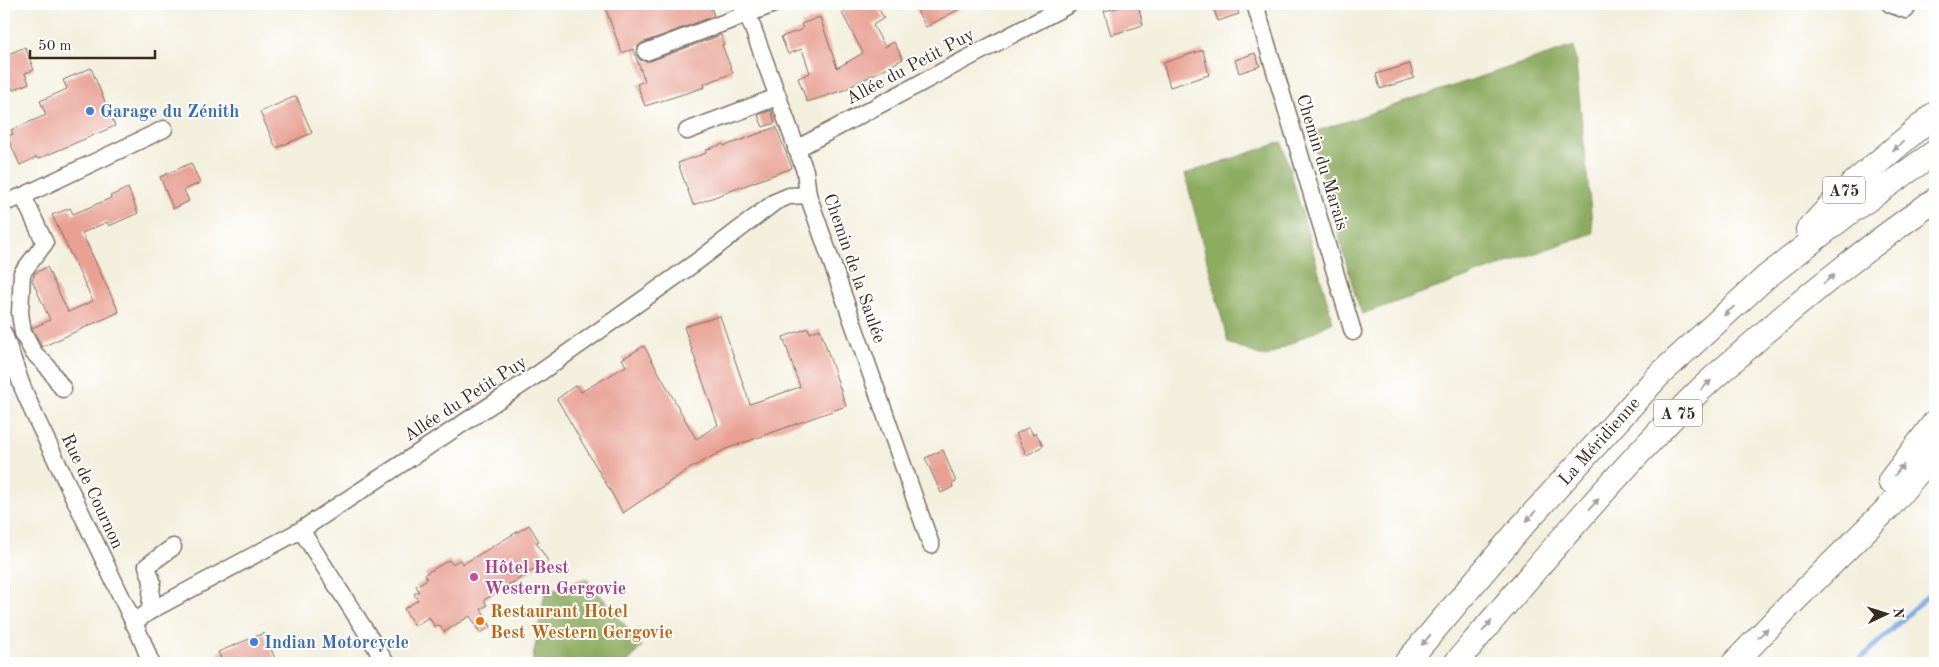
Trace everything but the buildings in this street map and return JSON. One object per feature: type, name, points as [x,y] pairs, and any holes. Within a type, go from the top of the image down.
[{"type":"highway","name":"A75","points":[[1765,278],[1842,193],[1935,114]]},
{"type":"highway","name":"La Méridienne","points":[[1406,663],[1522,526],[1658,376],[1765,278],[1846,215],[1935,152]]},
{"type":"highway","name":"A 75","points":[[1456,663],[1633,460],[1696,394],[1780,318],[1871,246],[1935,200]]},
{"type":"highway","points":[[1792,603],[1935,422]]},
{"type":"highway","points":[[1734,663],[1890,506],[1935,452]]},
{"type":"street","points":[[646,52],[746,9],[774,4]]},
{"type":"street","name":"Allée du Petit Puy","points":[[796,149],[1070,4]]},
{"type":"street","name":"Chemin du Marais","points":[[1255,4],[1353,332]]},
{"type":"street","points":[[1890,4],[1906,10]]},
{"type":"street","name":"Chemin de la Saulée","points":[[746,9],[805,171],[808,195],[931,545]]},
{"type":"street","points":[[687,131],[778,98]]},
{"type":"street","points":[[4,203],[23,196],[164,129]]},
{"type":"street","name":"Allée du Petit Puy","points":[[132,623],[301,530],[538,374],[699,260],[775,202],[789,196],[808,195]]},
{"type":"street","points":[[23,196],[45,243],[22,274],[20,313],[23,333],[33,352],[47,366],[63,390]]},
{"type":"street","name":"Rue de Cournon","points":[[4,334],[28,400],[132,623],[142,640],[151,663]]},
{"type":"street","points":[[301,530],[386,663]]},
{"type":"street","points":[[150,612],[152,581],[147,566],[173,547]]},
{"type":"green space","points":[[1574,46],[1593,233],[1362,314],[1311,133]]},
{"type":"green space","points":[[1282,142],[1333,322],[1265,357],[1228,343],[1185,174]]},
{"type":"green space","points":[[586,578],[642,646],[627,663],[532,663],[545,593]]},
{"type":"waterway","points":[[1856,663],[1935,589]]},
{"type":"place","name":"Garage du Zénith","points":[[90,111]]},
{"type":"place","name":"Hôtel Best Western Gergovie","points":[[474,577]]},
{"type":"place","name":"Restaurant Hotel Best Western Gergovie","points":[[480,621]]},
{"type":"place","name":"Indian Motorcycle","points":[[254,642]]}]
